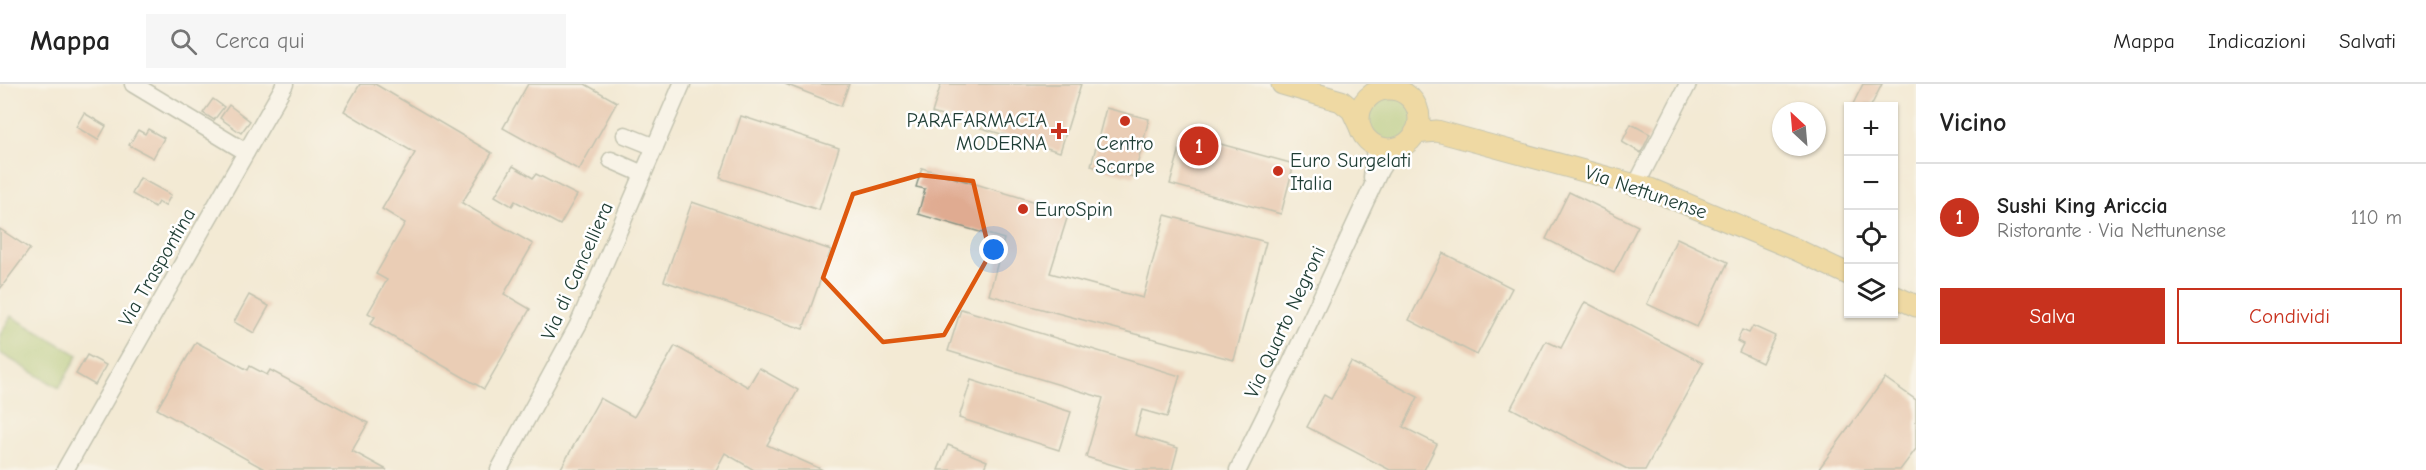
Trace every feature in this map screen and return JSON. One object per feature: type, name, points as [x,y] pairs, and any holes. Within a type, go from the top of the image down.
[{"type":"main road","points":[[1282,84],[1341,101],[1352,110],[1363,134],[1375,146],[1390,149],[1413,132],[1415,105],[1406,94],[1386,89],[1373,94],[1354,92],[1328,84]]},
{"type":"main road","points":[[1360,127],[1361,108],[1373,94]]},
{"type":"main road","name":"Via Nettunense","points":[[1413,132],[1437,131],[1636,185],[1785,244],[1844,272]]},
{"type":"main road","points":[[1898,298],[1916,306]]},
{"type":"street","points":[[133,84],[246,152]]},
{"type":"street","name":"Via Traspontina","points":[[65,470],[285,84]]},
{"type":"street","name":"Via di Cancelliera","points":[[499,470],[578,325],[682,84]]},
{"type":"street","points":[[1636,185],[1688,84]]},
{"type":"street","name":"Via Quarto Negroni","points":[[1238,470],[1287,371],[1369,190],[1387,159],[1413,132]]},
{"type":"street","points":[[625,135],[655,147]]},
{"type":"street","name":"Via Quarto Negroni","points":[[1369,190],[1374,170],[1375,146]]},
{"type":"street","points":[[612,160],[643,174]]},
{"type":"highlighted area","points":[[920,175],[973,181],[990,254],[944,335],[883,342],[823,278],[853,194]]},
{"type":"green space","points":[[1383,92],[1393,92],[1403,96],[1411,104],[1415,119],[1411,134],[1403,142],[1393,146],[1383,146],[1373,142],[1365,134],[1361,124],[1361,114],[1365,104],[1373,96]]},
{"type":"green space","points":[[11,316],[78,355],[59,388],[0,353],[0,335]]},
{"type":"building","points":[[360,84],[375,84],[492,153],[462,203],[533,244],[504,294],[530,309],[484,389],[370,324],[375,317],[368,313],[387,280],[376,274],[405,223],[382,209],[415,153],[344,111]]},
{"type":"building","points":[[528,84],[585,84],[617,102],[579,170],[503,128]]},
{"type":"building","points":[[785,84],[849,84],[841,106]]},
{"type":"building","points":[[941,84],[1081,84],[1060,152],[932,113]]},
{"type":"building","points":[[1863,84],[1882,84],[1873,102],[1854,102]]},
{"type":"building","points":[[213,99],[224,107],[214,120],[203,113]]},
{"type":"building","points":[[229,105],[250,121],[241,133],[220,118]]},
{"type":"building","points":[[1106,108],[1149,119],[1134,177],[1091,166]]},
{"type":"building","points":[[84,113],[106,126],[98,140],[76,127]]},
{"type":"building","points":[[741,116],[839,148],[819,210],[720,178]]},
{"type":"building","points":[[1631,124],[1650,134],[1641,153],[1622,142]]},
{"type":"building","points":[[148,129],[164,138],[153,158],[129,145],[138,130],[145,134]]},
{"type":"building","points":[[1184,134],[1294,164],[1281,214],[1170,184]]},
{"type":"building","points":[[513,166],[533,178],[536,174],[577,195],[560,225],[515,201],[512,206],[495,196]]},
{"type":"building","points":[[922,168],[1069,212],[1050,273],[1143,298],[1165,215],[1266,242],[1234,360],[989,295],[1004,239],[918,214],[925,189],[916,187]]},
{"type":"building","points":[[140,178],[171,195],[165,206],[158,202],[155,207],[132,194]]},
{"type":"building","points":[[1569,192],[1638,226],[1614,273],[1546,239]]},
{"type":"building","points":[[692,202],[831,250],[803,329],[664,281]]},
{"type":"building","points":[[0,229],[30,249],[0,289]]},
{"type":"building","points":[[1677,238],[1728,262],[1697,327],[1647,304]]},
{"type":"building","points":[[1443,253],[1512,288],[1477,355],[1409,320]]},
{"type":"building","points":[[249,295],[269,306],[254,333],[234,322]]},
{"type":"building","points":[[1585,302],[1703,363],[1645,470],[1629,470],[1511,408],[1546,341],[1561,348]]},
{"type":"building","points":[[961,309],[1180,376],[1167,417],[1142,410],[1135,435],[1178,448],[1172,470],[1130,470],[1086,457],[1103,398],[948,351]]},
{"type":"building","points":[[1753,326],[1775,336],[1762,363],[1739,352],[1743,344],[1737,341],[1742,330],[1749,333]]},
{"type":"building","points":[[196,342],[248,370],[250,366],[267,375],[270,370],[368,423],[352,451],[387,470],[266,470],[157,409]]},
{"type":"building","points":[[675,346],[748,387],[759,368],[798,390],[767,445],[823,470],[754,470],[725,453],[716,470],[560,470],[600,398],[634,417]]},
{"type":"building","points":[[87,355],[106,365],[95,385],[76,374]]},
{"type":"building","points":[[1351,362],[1418,397],[1403,427],[1437,444],[1424,470],[1390,470],[1307,427],[1324,395],[1331,399]]},
{"type":"building","points":[[1885,378],[1916,400],[1916,449],[1900,470],[1818,470]]},
{"type":"building","points":[[971,380],[1071,412],[1059,450],[959,418]]},
{"type":"building","points":[[948,445],[987,461],[983,470],[938,470]]},
{"type":"place","name":"Centro Scarpe","points":[[1125,121]]},
{"type":"place","name":"PARAFARMACIA MODERNA","points":[[1059,131]]},
{"type":"place","name":"Sushi King Ariccia","points":[[1199,146]]},
{"type":"place","name":"Euro Surgelati Italia","points":[[1278,171]]},
{"type":"place","name":"EuroSpin","points":[[1023,209]]}]
